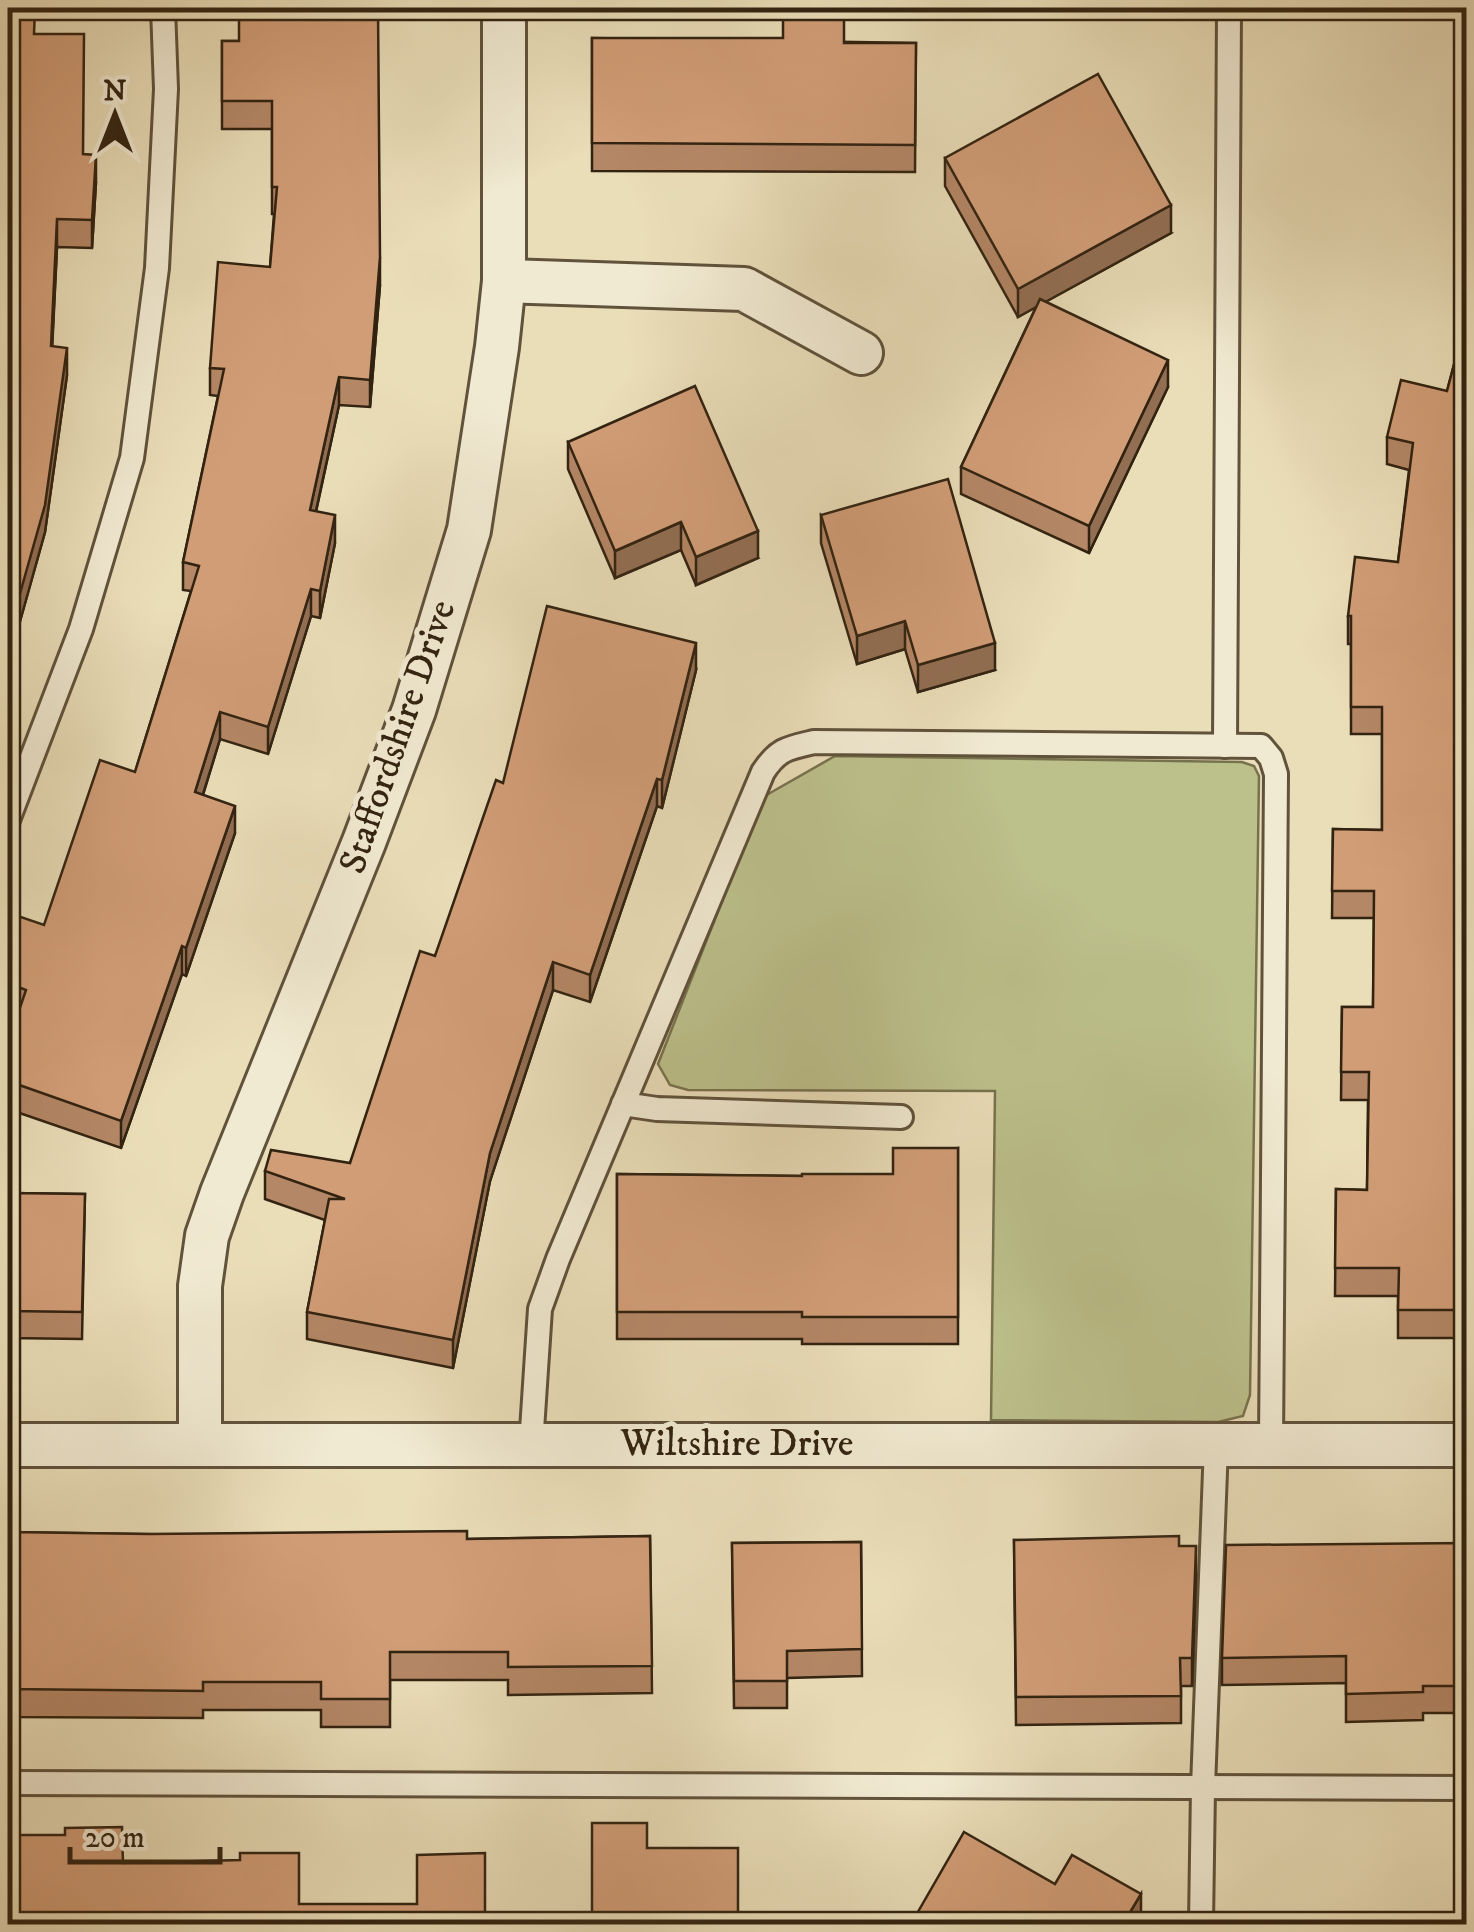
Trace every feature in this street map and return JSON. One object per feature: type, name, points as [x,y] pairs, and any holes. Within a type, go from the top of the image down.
[{"type":"street","name":"Staffordshire Drive","points":[[200,1445],[200,1286],[208,1236],[414,710],[469,530],[504,280],[504,8]]},
{"type":"street","points":[[504,280],[744,289],[861,353]]},
{"type":"street","name":"Wiltshire Drive","points":[[8,1445],[1466,1445]]},
{"type":"lane","points":[[8,820],[81,629],[132,458],[156,268],[166,90],[163,8]]},
{"type":"lane","points":[[1225,746],[1229,8]]},
{"type":"lane","points":[[531,1445],[540,1309],[558,1259],[763,772],[774,755],[814,742],[1261,746],[1272,758],[1276,774],[1271,1445]]},
{"type":"lane","points":[[623,1104],[658,1109],[900,1117]]},
{"type":"lane","points":[[1201,1924],[1216,1445]]},
{"type":"lane","points":[[8,1782],[1466,1788]]},
{"type":"green space","points":[[835,756],[1242,762],[1254,766],[1259,776],[1250,1395],[1243,1416],[1218,1422],[991,1420],[995,1091],[688,1090],[670,1085],[658,1064],[763,797]]},
{"type":"building","points":[[8,8],[35,8],[34,34],[84,34],[83,154],[96,155],[92,220],[57,219],[51,346],[67,348],[45,505],[17,604],[8,602]]},
{"type":"building","points":[[239,8],[378,8],[380,257],[370,380],[339,377],[310,510],[335,515],[320,591],[311,589],[268,727],[220,712],[195,792],[235,806],[121,1121],[8,1081],[8,1043],[26,990],[8,983],[8,945],[18,916],[44,925],[100,760],[135,772],[199,566],[183,562],[224,369],[210,368],[218,262],[270,267],[277,187],[272,187],[272,101],[222,101],[222,41],[239,41]]},
{"type":"building","points":[[783,8],[844,8],[844,43],[916,43],[915,145],[592,143],[592,38],[783,38]]},
{"type":"building","points":[[1098,74],[1171,205],[1018,289],[945,158]]},
{"type":"building","points":[[1040,299],[1168,360],[1089,526],[961,467]]},
{"type":"building","points":[[1466,319],[1466,1310],[1398,1310],[1399,1268],[1335,1268],[1336,1189],[1367,1190],[1369,1072],[1341,1072],[1342,1007],[1373,1007],[1374,891],[1332,891],[1333,829],[1382,830],[1382,707],[1351,707],[1348,616],[1355,557],[1398,562],[1413,443],[1387,437],[1401,380],[1447,391]]},
{"type":"building","points":[[695,386],[758,531],[696,557],[681,522],[615,551],[568,442]]},
{"type":"building","points":[[948,479],[995,643],[918,665],[905,621],[857,636],[821,515]]},
{"type":"building","points":[[547,606],[696,643],[662,780],[657,779],[590,975],[553,962],[490,1153],[453,1340],[307,1312],[329,1199],[345,1199],[265,1171],[271,1150],[350,1163],[420,951],[435,956],[496,780],[503,783]]},
{"type":"building","points":[[893,1148],[958,1148],[958,1317],[617,1312],[617,1174],[893,1174]]},
{"type":"building","points":[[8,1193],[85,1194],[82,1312],[8,1311]]},
{"type":"building","points":[[467,1531],[467,1539],[650,1536],[652,1666],[508,1667],[508,1652],[390,1652],[390,1699],[321,1699],[321,1682],[203,1682],[203,1691],[8,1689],[8,1532]]},
{"type":"building","points":[[1179,1536],[1179,1546],[1196,1546],[1192,1658],[1180,1658],[1181,1696],[1016,1697],[1014,1540]]},
{"type":"building","points":[[861,1542],[862,1649],[787,1651],[787,1681],[734,1681],[732,1543]]},
{"type":"building","points":[[1466,1543],[1466,1686],[1423,1686],[1423,1692],[1346,1694],[1346,1656],[1222,1658],[1226,1545]]},
{"type":"building","points":[[592,1823],[647,1823],[647,1848],[738,1848],[738,1924],[8,1924],[8,1835],[65,1835],[65,1828],[122,1827],[123,1863],[240,1860],[240,1853],[299,1853],[299,1904],[417,1904],[417,1855],[485,1853],[485,1914],[592,1914]]},
{"type":"building","points":[[964,1832],[1055,1884],[1072,1855],[1141,1894],[1123,1924],[911,1924]]}]
